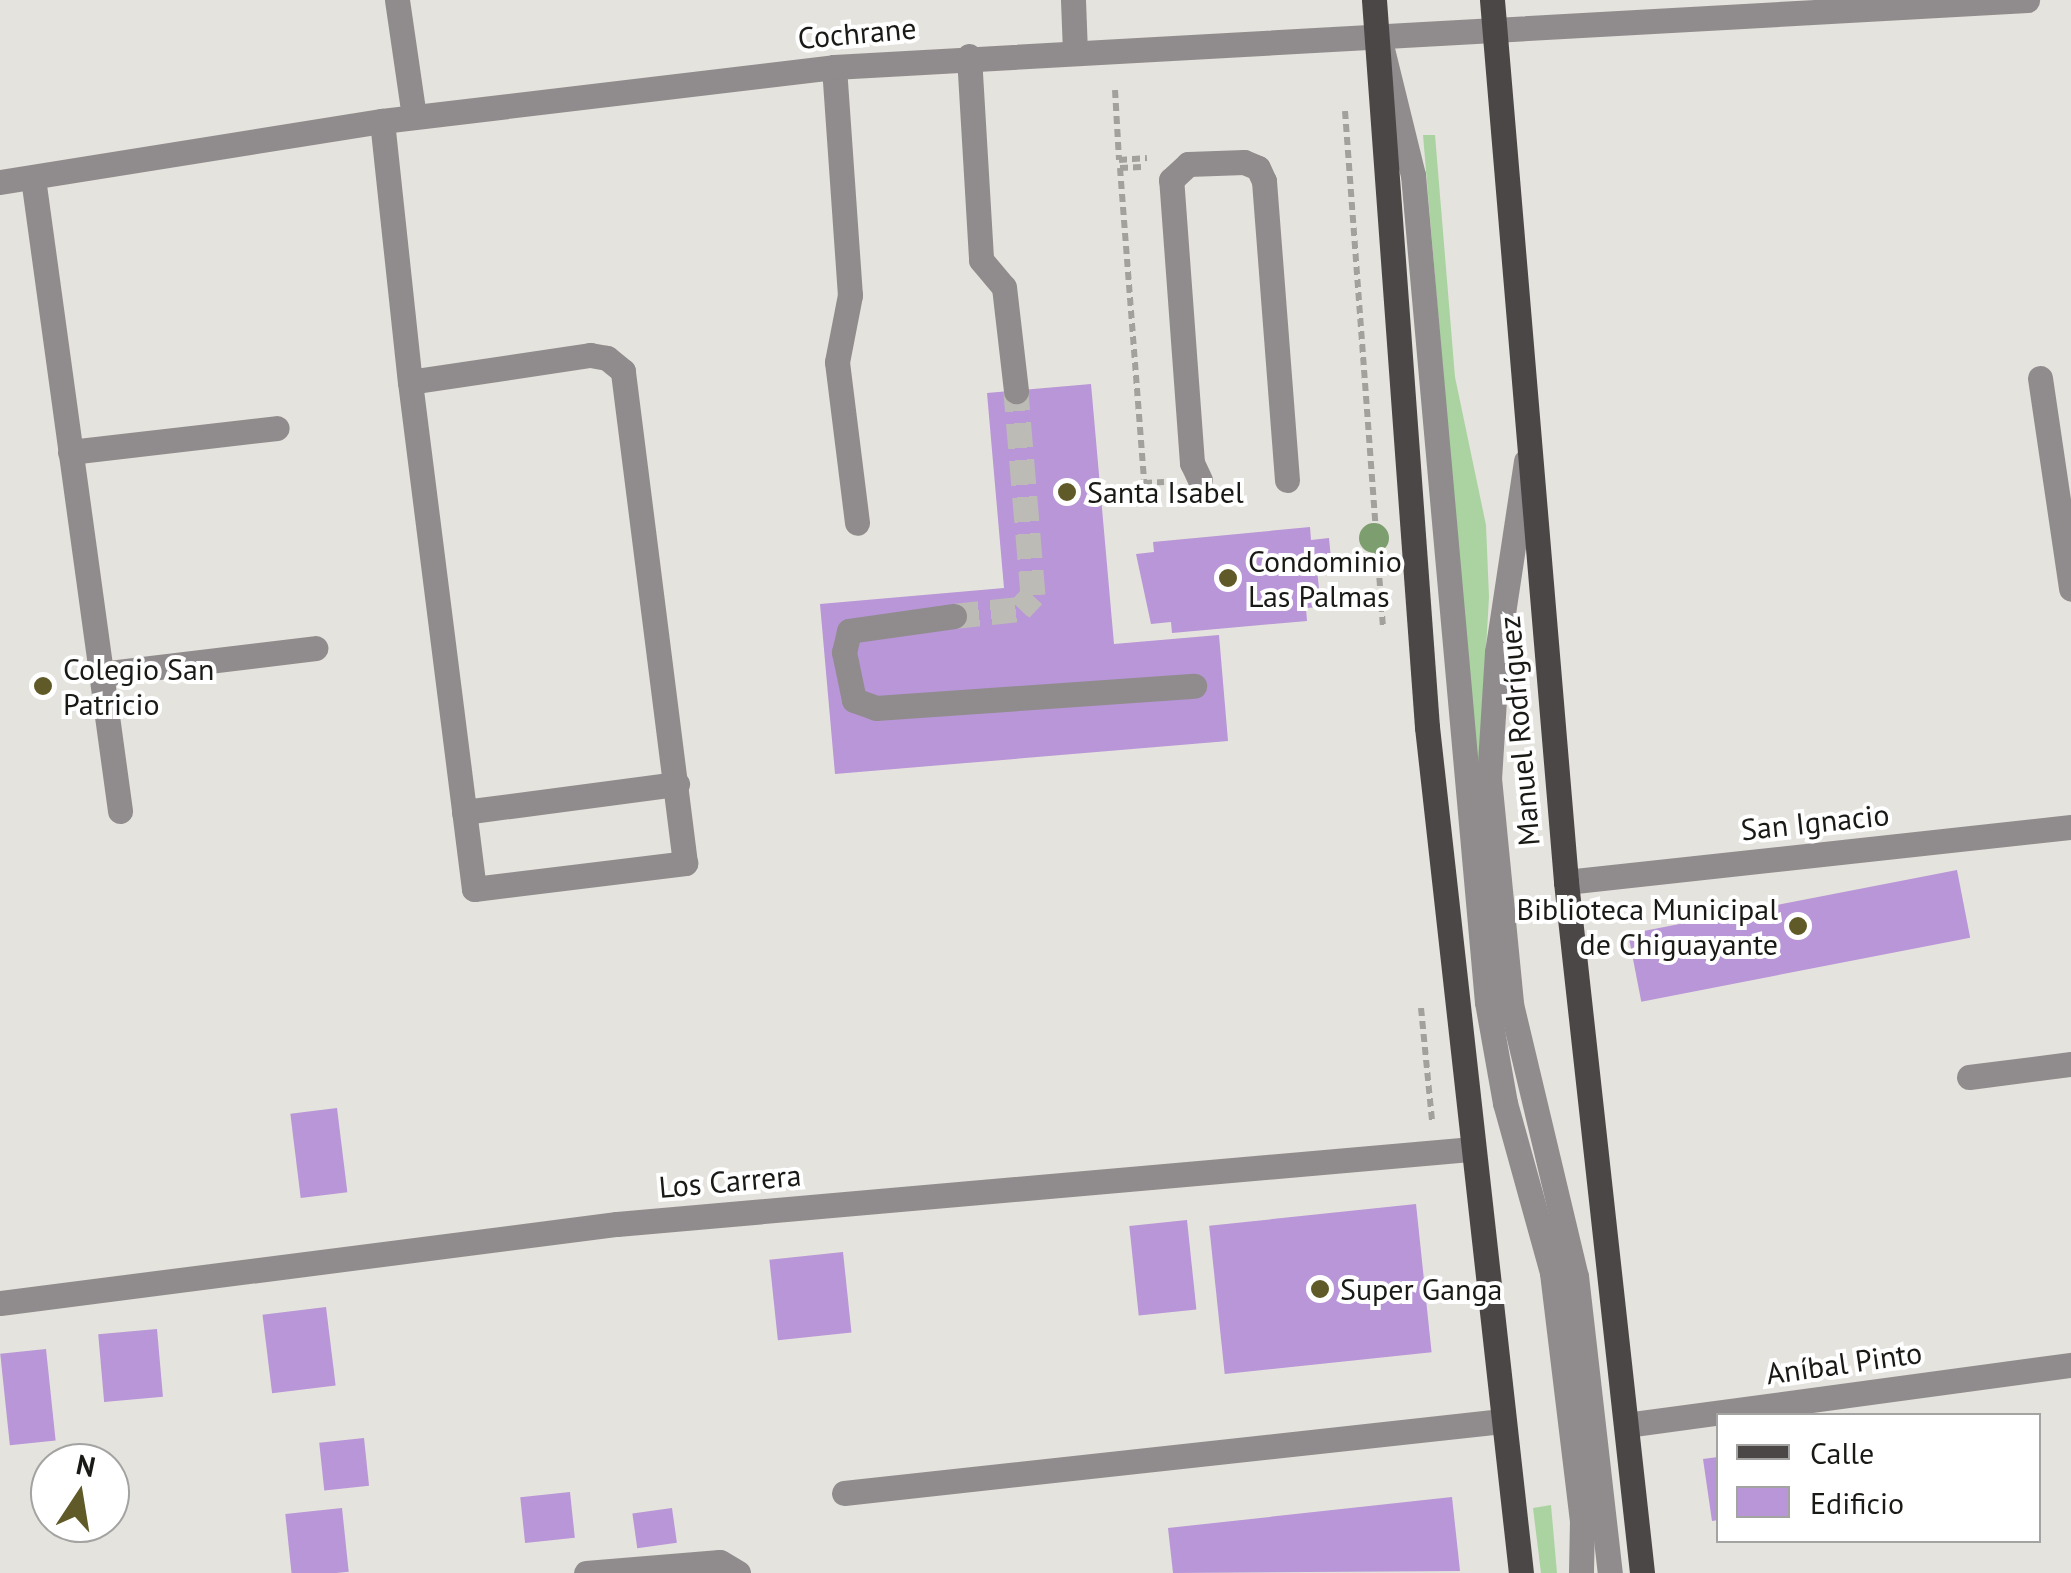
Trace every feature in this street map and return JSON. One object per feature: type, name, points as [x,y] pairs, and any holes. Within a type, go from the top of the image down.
[{"type":"main road","points":[[1374,0],[1426,726],[1470,1149],[1521,1573]]},
{"type":"main road","name":"Manuel Rodríguez","points":[[1492,0],[1526,456],[1566,882],[1642,1573]]},
{"type":"street","points":[[398,0],[414,117]]},
{"type":"street","points":[[1073,0],[1075,51]]},
{"type":"street","points":[[1482,0],[1494,31]]},
{"type":"street","name":"Cochrane","points":[[0,182],[382,121],[834,67],[969,56],[2027,0]]},
{"type":"street","points":[[1376,35],[1413,175],[1487,1002],[1505,1103],[1552,1274],[1582,1520],[1581,1573]]},
{"type":"street","points":[[969,56],[982,260],[1004,287],[1016,390]]},
{"type":"street","points":[[834,67],[850,295],[836,362],[857,523]]},
{"type":"street","points":[[382,121],[410,382],[474,889],[684,862],[623,372],[607,358],[590,356],[410,382]]},
{"type":"street","points":[[1200,480],[1192,463],[1171,180],[1188,164],[1244,162],[1258,168],[1264,181],[1286,480]]},
{"type":"street","points":[[33,178],[120,811]]},
{"type":"street","points":[[2040,378],[2071,589]]},
{"type":"street","points":[[70,452],[277,428]]},
{"type":"street","points":[[1526,456],[1495,666],[1489,778],[1511,1004],[1576,1276],[1610,1573]]},
{"type":"street","points":[[954,616],[849,630],[844,652],[854,700],[876,708],[1194,686]]},
{"type":"street","points":[[101,674],[316,648]]},
{"type":"street","points":[[464,812],[677,784]]},
{"type":"street","name":"San Ignacio","points":[[1566,882],[2071,828]]},
{"type":"street","points":[[1969,1077],[2071,1064]]},
{"type":"street","name":"Los Carrera","points":[[0,1303],[617,1224],[1470,1149]]},
{"type":"street","name":"Aníbal Pinto","points":[[1626,1425],[2071,1365]]},
{"type":"street","points":[[844,1493],[1502,1421]]},
{"type":"street","points":[[586,1573],[720,1562],[738,1573]]},
{"type":"path","points":[[1114,90],[1119,160],[1148,158],[1149,166],[1120,168],[1144,483],[1200,480]]},
{"type":"green space","points":[[1423,135],[1435,135],[1455,377],[1486,525],[1489,597],[1478,788]]},
{"type":"green space","points":[[1551,1505],[1557,1573],[1541,1573],[1533,1508]]},
{"type":"building","points":[[1091,384],[1114,644],[1219,635],[1228,741],[835,774],[820,604],[1004,588],[987,393]]},
{"type":"building","name":"Condominio Las Palmas","points":[[1310,527],[1311,540],[1329,538],[1332,569],[1317,570],[1321,607],[1306,608],[1307,621],[1172,633],[1171,622],[1151,624],[1136,554],[1154,552],[1153,542]]},
{"type":"building","name":"Biblioteca Municipal de Chiguayante","points":[[1957,870],[1970,938],[1641,1002],[1628,934]]},
{"type":"building","points":[[337,1108],[347,1192],[301,1198],[290,1114]]},
{"type":"building","name":"Super Ganga","points":[[1416,1204],[1432,1352],[1225,1374],[1209,1226]]},
{"type":"building","points":[[1187,1220],[1196,1310],[1139,1316],[1129,1226]]},
{"type":"building","points":[[843,1252],[851,1333],[778,1340],[769,1260]]},
{"type":"building","points":[[326,1307],[336,1385],[272,1393],[262,1315]]},
{"type":"building","points":[[157,1329],[163,1397],[104,1402],[98,1334]]},
{"type":"building","points":[[46,1349],[56,1440],[10,1445],[0,1354]]},
{"type":"building","points":[[364,1438],[369,1486],[324,1490],[319,1443]]},
{"type":"building","points":[[1716,1457],[1716,1520],[1712,1521],[1703,1459]]},
{"type":"building","points":[[570,1492],[575,1538],[525,1543],[520,1497]]},
{"type":"building","points":[[1452,1497],[1460,1571],[1173,1573],[1168,1528]]},
{"type":"building","points":[[342,1508],[349,1572],[292,1573],[285,1514]]},
{"type":"building","points":[[672,1508],[677,1543],[637,1548],[632,1514]]},
{"type":"tunnel","points":[[954,616],[1020,609],[1033,595],[1016,391]]},
{"type":"place","name":"Santa Isabel","points":[[1067,492]]},
{"type":"place","name":"Condominio Las Palmas","points":[[1228,578]]},
{"type":"place","name":"Colegio San Patricio","points":[[43,686]]},
{"type":"place","name":"Biblioteca Municipal de Chiguayante","points":[[1798,926]]},
{"type":"place","name":"Super Ganga","points":[[1320,1289]]}]
